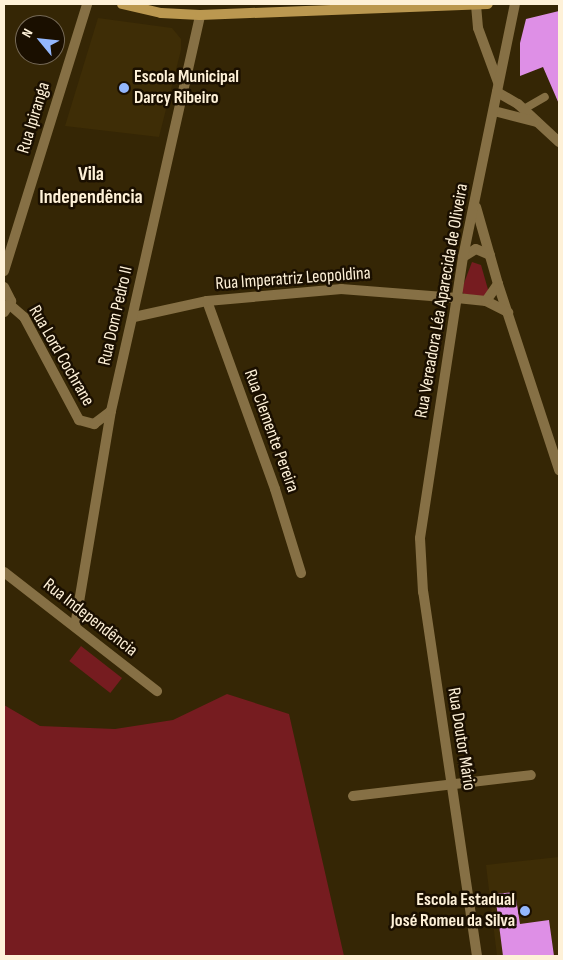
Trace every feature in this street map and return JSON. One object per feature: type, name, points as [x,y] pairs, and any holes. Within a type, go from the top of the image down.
[{"type":"main road","points":[[122,4],[162,13],[200,15],[488,4]]},
{"type":"street","name":"Rua Ipiranga","points":[[4,271],[87,4]]},
{"type":"street","name":"Rua Vereadora Léa Aparecida de Oliveira","points":[[422,526],[463,257],[476,205],[515,4]]},
{"type":"street","name":"Rua Vereadora Léa Aparecida de Oliveira","points":[[476,5],[478,28],[498,88]]},
{"type":"street","name":"Rua Dom Pedro II","points":[[75,626],[111,411],[134,317],[200,15]]},
{"type":"street","points":[[498,88],[524,109],[559,142]]},
{"type":"street","points":[[494,111],[538,123]]},
{"type":"street","points":[[476,205],[498,284],[559,470]]},
{"type":"street","points":[[463,257],[476,249],[490,255]]},
{"type":"street","points":[[498,284],[486,301],[508,312]]},
{"type":"street","points":[[4,287],[10,294],[7,308]]},
{"type":"street","name":"Rua Imperatriz Leopoldina","points":[[134,317],[207,301],[341,289],[486,301]]},
{"type":"street","name":"Rua Clemente Pereira","points":[[207,301],[275,489],[301,573]]},
{"type":"street","name":"Rua Lord Cochrane","points":[[7,308],[24,317],[79,420],[94,424],[111,411]]},
{"type":"street","name":"Rua Doutor Mário","points":[[422,526],[423,592],[477,956]]},
{"type":"street","name":"Rua Independência","points":[[4,572],[157,691]]},
{"type":"street","points":[[353,796],[452,786],[531,775]]},
{"type":"lane","points":[[524,109],[545,97]]},
{"type":"shaded area","name":"Escola Municipal Darcy Ribeiro","points":[[98,18],[172,28],[181,39],[181,50],[159,137],[65,126]]},
{"type":"shaded area","points":[[472,262],[481,265],[489,293],[487,297],[464,294],[461,291]]},
{"type":"shaded area","points":[[81,646],[122,678],[110,693],[69,661]]},
{"type":"shaded area","points":[[227,694],[289,714],[344,956],[4,956],[4,705],[40,726],[115,729],[173,720]]},
{"type":"shaded area","name":"Escola Estadual José Romeu da Silva","points":[[559,857],[559,956],[497,956],[486,865]]},
{"type":"building","points":[[559,11],[559,104],[543,67],[520,76],[520,43],[526,19]]},
{"type":"building","points":[[515,892],[520,924],[549,920],[554,956],[503,956],[495,894]]},
{"type":"place","name":"Escola Municipal Darcy Ribeiro","points":[[124,88]]},
{"type":"place","name":"Escola Estadual José Romeu da Silva","points":[[525,911]]},
{"type":"district","name":"Vila Independência","points":[[91,186]]}]
